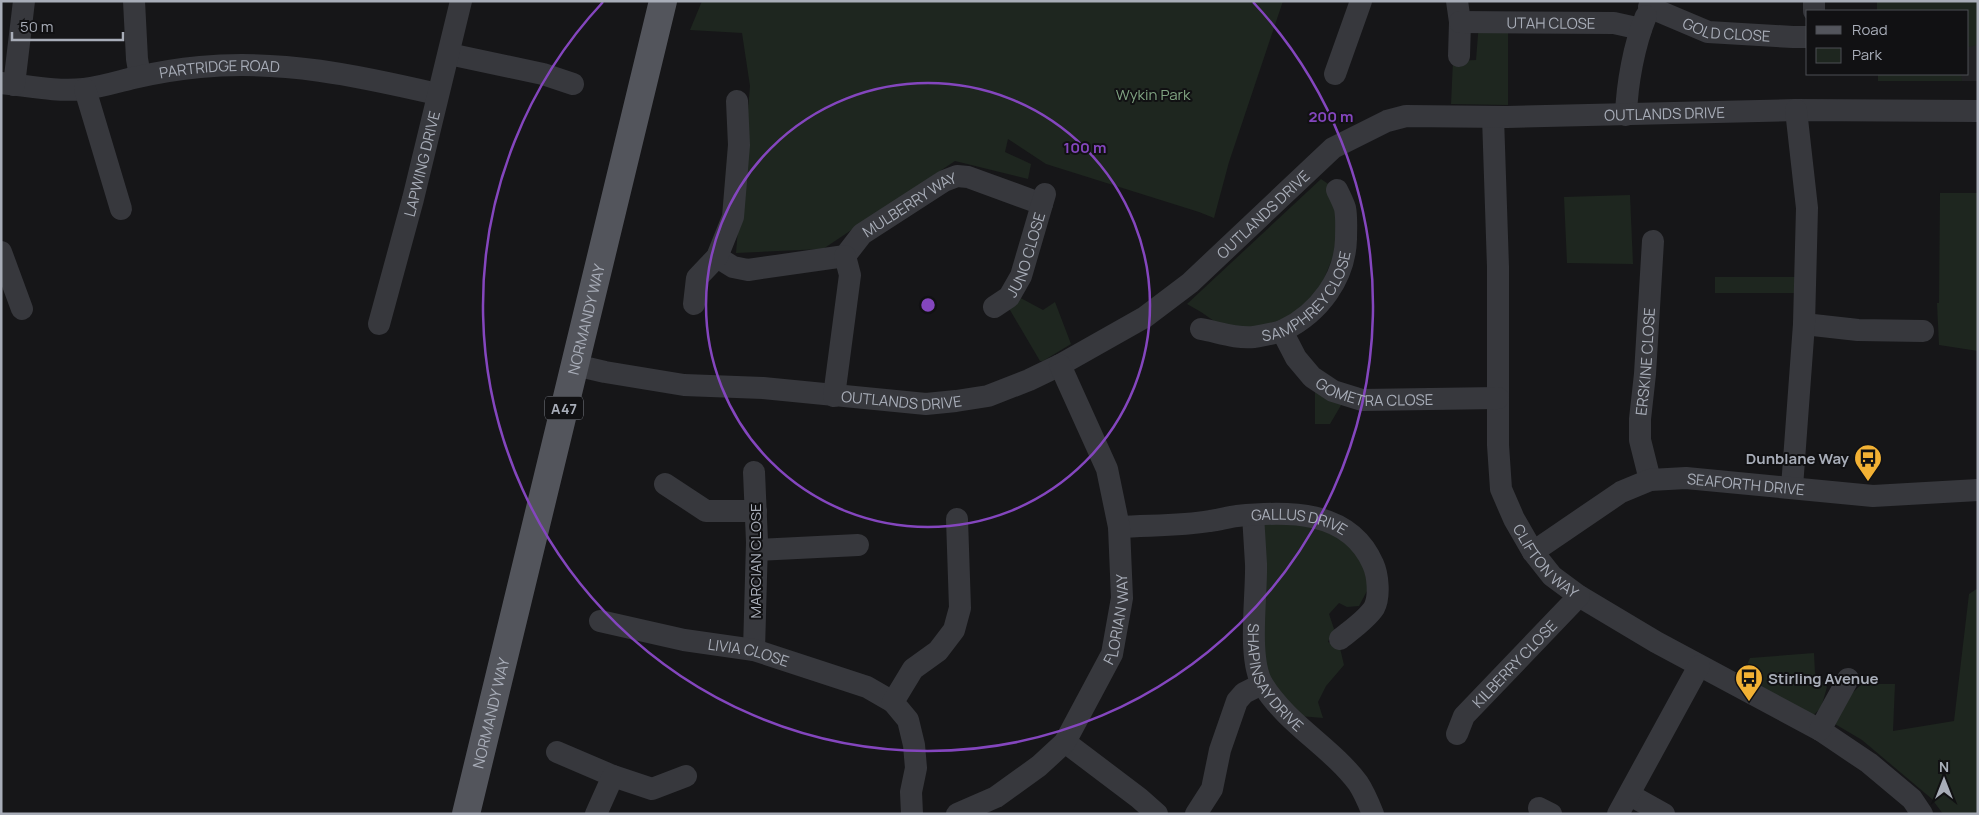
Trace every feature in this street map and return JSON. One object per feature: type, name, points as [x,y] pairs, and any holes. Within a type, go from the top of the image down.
[{"type":"main road","name":"NORMANDY WAY","points":[[466,814],[662,1]]},
{"type":"street","points":[[8,84],[24,1]]},
{"type":"street","points":[[134,1],[137,59],[140,76]]},
{"type":"street","name":"LAPWING DRIVE","points":[[379,324],[413,199],[461,1]]},
{"type":"street","points":[[1335,74],[1361,1]]},
{"type":"street","points":[[1626,115],[1627,98],[1641,29],[1650,4]]},
{"type":"street","name":"GOLD CLOSE","points":[[1650,4],[1708,32],[1793,38],[1806,37]]},
{"type":"street","points":[[1459,12],[1459,56]]},
{"type":"street","name":"UTAH CLOSE","points":[[1459,12],[1614,23],[1641,29]]},
{"type":"street","points":[[449,54],[543,74],[573,84]]},
{"type":"street","name":"PARTRIDGE ROAD","points":[[8,84],[52,90],[85,89],[140,76],[200,67],[254,64],[341,73],[437,94]]},
{"type":"street","points":[[85,89],[121,209]]},
{"type":"street","points":[[694,304],[697,278],[717,258],[733,217],[739,145],[737,101]]},
{"type":"street","points":[[1792,487],[1804,324],[1807,208],[1796,110]]},
{"type":"street","name":"OUTLANDS DRIVE","points":[[575,365],[684,385],[763,388],[926,404],[988,396],[1029,380],[1060,365],[1144,317],[1190,283],[1334,148],[1387,121],[1406,116],[1626,115],[1796,110],[1978,111]]},
{"type":"street","name":"CLIFTON WAY","points":[[1493,117],[1498,267],[1498,445],[1501,489],[1514,519],[1533,552],[1552,576],[1579,596],[1699,666],[1820,730],[1869,762],[1912,799],[1922,814]]},
{"type":"street","name":"MULBERRY WAY","points":[[845,256],[862,234],[944,181],[957,176],[968,177],[1044,199]]},
{"type":"street","name":"SAMPHREY CLOSE","points":[[1201,329],[1237,337],[1252,337],[1282,331],[1310,312],[1325,297],[1338,274],[1345,256],[1345,210],[1337,190]]},
{"type":"street","name":"JUNO CLOSE","points":[[994,307],[1009,297],[1019,282],[1044,199]]},
{"type":"street","name":"ERSKINE CLOSE","points":[[1650,480],[1640,440],[1640,419],[1645,374],[1653,241]]},
{"type":"street","points":[[1,252],[22,309]]},
{"type":"street","points":[[717,258],[734,267],[748,270],[845,256],[850,274],[834,396]]},
{"type":"street","points":[[1804,324],[1858,330],[1924,331]]},
{"type":"street","name":"GOMETRA CLOSE","points":[[1282,331],[1296,358],[1312,378],[1333,391],[1362,400],[1498,398]]},
{"type":"street","name":"FLORIAN WAY","points":[[957,814],[996,797],[1038,766],[1065,742],[1112,654],[1122,598],[1119,527],[1107,469],[1060,365]]},
{"type":"street","name":"MARCIAN CLOSE","points":[[754,472],[757,550],[754,650]]},
{"type":"street","name":"SEAFORTH DRIVE","points":[[1533,552],[1621,492],[1650,480],[1686,478],[1873,496],[1978,490]]},
{"type":"street","points":[[665,484],[706,511],[756,511]]},
{"type":"street","name":"GALLUS DRIVE","points":[[1119,527],[1210,521],[1235,516],[1274,513],[1323,518],[1343,529],[1360,544],[1371,559],[1377,572],[1378,580],[1374,607],[1340,639]]},
{"type":"street","name":"SHAPINSAY DRIVE","points":[[1253,515],[1256,565],[1256,666],[1262,684],[1282,709],[1339,762],[1358,784],[1370,812]]},
{"type":"street","points":[[912,814],[911,792],[916,768],[914,745],[908,720],[893,702],[913,670],[938,651],[954,630],[960,608],[957,519]]},
{"type":"street","points":[[757,550],[858,545]]},
{"type":"street","name":"KILBERRY CLOSE","points":[[1457,734],[1464,716],[1579,596]]},
{"type":"street","name":"LIVIA CLOSE","points":[[600,621],[684,640],[754,650],[867,687],[893,702]]},
{"type":"street","points":[[1618,814],[1699,666]]},
{"type":"street","points":[[1820,730],[1848,679]]},
{"type":"street","points":[[1196,814],[1212,788],[1220,750],[1237,701],[1244,692],[1262,684]]},
{"type":"street","points":[[1065,742],[1139,798],[1157,814]]},
{"type":"street","points":[[557,752],[613,776],[652,789],[686,776]]},
{"type":"street","points":[[596,814],[613,776]]},
{"type":"street","points":[[1630,795],[1664,814]]},
{"type":"shaded area","points":[[1877,1],[1978,1],[1978,81],[1878,81],[1878,75],[1969,75],[1969,10],[1877,10]]},
{"type":"green space","name":"Wykin Park","points":[[702,1],[1283,1],[1229,162],[1214,218],[1046,164],[1008,139],[1005,152],[1031,164],[1028,179],[955,161],[823,249],[736,253],[750,86],[742,33],[690,30]]},
{"type":"green space","points":[[1877,1],[1978,1],[1978,45],[1969,47],[1969,10],[1877,10]]},
{"type":"green space","points":[[1479,22],[1508,22],[1508,105],[1451,104],[1453,61],[1476,60]]},
{"type":"green space","points":[[1878,75],[1961,75],[1962,81],[1878,81]]},
{"type":"green space","points":[[1321,179],[1337,190],[1346,226],[1310,312],[1237,337],[1187,304]]},
{"type":"green space","points":[[1940,193],[1978,193],[1978,351],[1939,345],[1937,303],[1939,303]]},
{"type":"green space","points":[[1630,195],[1633,264],[1567,263],[1564,197]]},
{"type":"green space","points":[[1715,277],[1804,277],[1804,293],[1715,293]]},
{"type":"green space","points":[[1015,295],[1043,310],[1055,302],[1071,344],[1040,361],[1007,305]]},
{"type":"green space","points":[[1315,379],[1347,395],[1330,424],[1315,424]]},
{"type":"green space","points":[[1253,515],[1323,519],[1377,572],[1359,606],[1347,607],[1339,603],[1329,614],[1334,629],[1328,642],[1340,648],[1344,665],[1326,686],[1318,702],[1323,718],[1288,715],[1262,684]]},
{"type":"green space","points":[[1978,588],[1978,814],[1943,814],[1932,799],[1862,740],[1835,724],[1849,696],[1862,684],[1895,684],[1893,731],[1954,721],[1969,594]]},
{"type":"green space","points":[[1814,653],[1815,673],[1827,687],[1821,708],[1806,722],[1738,685],[1750,658]]},
{"type":"place","name":"Dunblane Way","points":[[1868,482]]},
{"type":"place","name":"Stirling Avenue","points":[[1749,702]]}]
